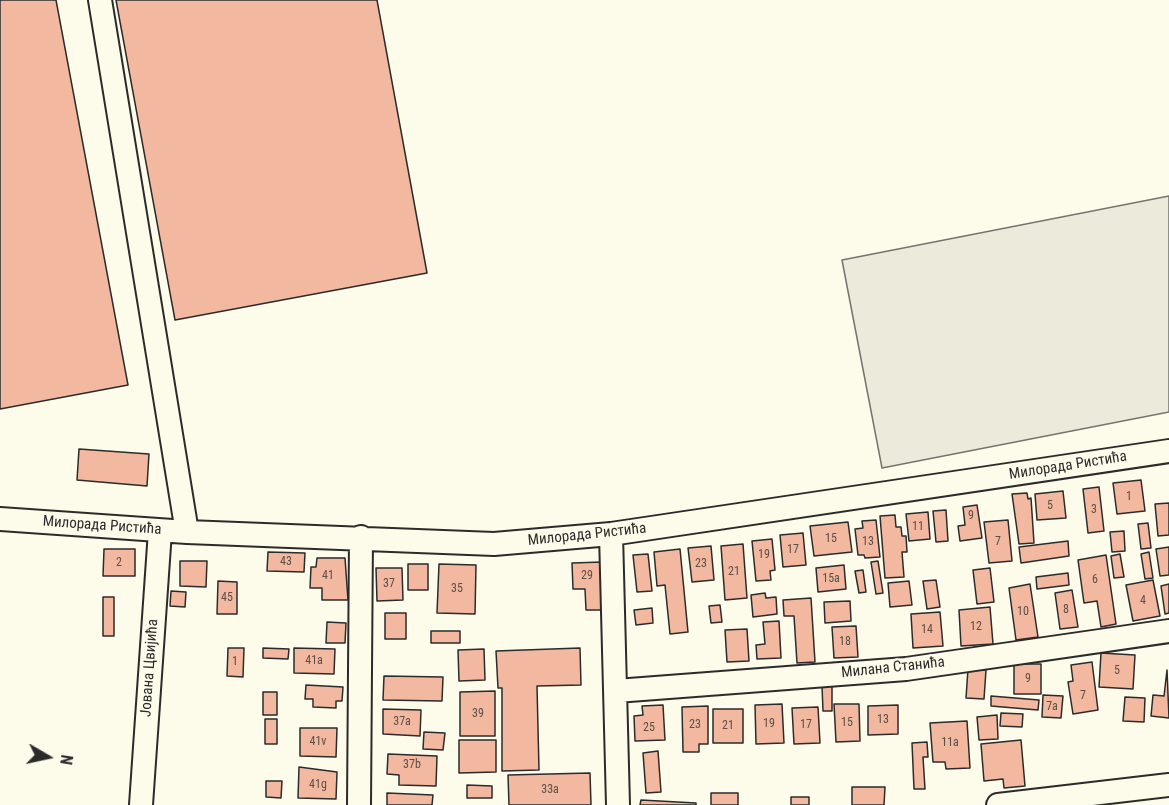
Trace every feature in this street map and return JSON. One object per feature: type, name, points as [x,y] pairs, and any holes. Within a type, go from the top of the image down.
[{"type":"street","points":[[100,0],[187,532]]},
{"type":"street","name":"Милорада Ристића","points":[[0,519],[160,531],[361,537],[494,544],[611,534],[1169,451]]},
{"type":"street","name":"Јована Цвијића","points":[[141,805],[160,531]]},
{"type":"street","points":[[611,534],[618,805]]},
{"type":"street","points":[[359,805],[361,537]]},
{"type":"street","name":"Милана Станића","points":[[616,691],[906,669],[1169,631]]},
{"type":"street","points":[[998,805],[1080,800],[1169,784]]},
{"type":"shaded area","points":[[1169,196],[1169,412],[882,468],[842,260]]},
{"type":"building","points":[[0,0],[56,0],[128,385],[0,409]]},
{"type":"building","points":[[116,0],[377,0],[427,273],[175,320]]},
{"type":"building","points":[[79,449],[149,454],[147,486],[77,480]]},
{"type":"building","points":[[1141,480],[1145,511],[1117,514],[1113,483]]},
{"type":"building","points":[[1099,487],[1104,531],[1088,533],[1083,489]]},
{"type":"building","points":[[1063,491],[1066,518],[1037,520],[1035,494]]},
{"type":"building","points":[[1027,493],[1028,499],[1031,498],[1034,543],[1019,544],[1012,494]]},
{"type":"building","points":[[1169,503],[1169,535],[1158,536],[1155,504]]},
{"type":"building","points":[[977,505],[982,538],[960,541],[958,526],[965,525],[963,507]]},
{"type":"building","points":[[946,510],[948,541],[936,542],[933,511]]},
{"type":"building","points":[[928,512],[930,539],[909,541],[906,514]]},
{"type":"building","points":[[895,515],[896,527],[901,527],[902,536],[906,536],[907,552],[902,552],[904,577],[885,578],[880,516]]},
{"type":"building","points":[[876,520],[880,557],[865,558],[864,555],[858,555],[855,529],[863,528],[862,521]]},
{"type":"building","points":[[1008,520],[1012,561],[989,563],[984,522]]},
{"type":"building","points":[[848,522],[852,552],[814,556],[810,526]]},
{"type":"building","points":[[1148,523],[1151,548],[1141,549],[1138,524]]},
{"type":"building","points":[[1124,531],[1125,551],[1112,552],[1110,532]]},
{"type":"building","points":[[803,533],[806,565],[783,567],[780,535]]},
{"type":"building","points":[[772,539],[775,570],[770,571],[771,580],[756,581],[752,541]]},
{"type":"building","points":[[1068,541],[1069,556],[1021,563],[1019,547]]},
{"type":"building","points":[[743,544],[747,598],[725,600],[721,546]]},
{"type":"building","points":[[711,546],[714,580],[692,582],[688,548]]},
{"type":"building","points":[[1169,547],[1169,575],[1160,576],[1156,549]]},
{"type":"building","points":[[104,549],[135,549],[135,576],[103,576]]},
{"type":"building","points":[[680,549],[688,632],[670,634],[665,585],[657,586],[654,552]]},
{"type":"building","points":[[268,552],[305,553],[304,572],[267,571]]},
{"type":"building","points":[[1149,552],[1153,578],[1145,579],[1141,554]]},
{"type":"building","points":[[648,554],[652,591],[637,592],[633,555]]},
{"type":"building","points":[[1120,554],[1124,577],[1114,578],[1111,556]]},
{"type":"building","points":[[1106,555],[1116,624],[1101,627],[1097,601],[1084,603],[1078,560]]},
{"type":"building","points":[[317,558],[345,558],[348,600],[322,600],[322,588],[310,588],[311,567],[316,567]]},
{"type":"building","points":[[180,561],[207,561],[206,587],[180,586]]},
{"type":"building","points":[[878,561],[883,593],[876,594],[871,562]]},
{"type":"building","points":[[602,562],[603,610],[586,610],[585,589],[573,589],[572,563]]},
{"type":"building","points":[[408,564],[428,564],[428,590],[408,590]]},
{"type":"building","points":[[439,564],[476,565],[475,614],[437,613]]},
{"type":"building","points":[[844,565],[846,589],[818,592],[816,568]]},
{"type":"building","points":[[376,568],[402,568],[403,600],[377,601]]},
{"type":"building","points":[[990,568],[994,602],[977,604],[973,570]]},
{"type":"building","points":[[863,570],[866,592],[859,593],[855,571]]},
{"type":"building","points":[[1068,573],[1069,585],[1037,589],[1036,577]]},
{"type":"building","points":[[936,580],[940,607],[927,609],[923,581]]},
{"type":"building","points":[[1153,580],[1160,616],[1133,621],[1126,585]]},
{"type":"building","points":[[218,581],[237,582],[237,614],[217,614]]},
{"type":"building","points":[[909,581],[912,605],[890,607],[888,583]]},
{"type":"building","points":[[1030,584],[1038,637],[1016,640],[1009,588]]},
{"type":"building","points":[[1169,584],[1169,613],[1165,614],[1161,586]]},
{"type":"building","points":[[1072,590],[1078,627],[1060,629],[1055,593]]},
{"type":"building","points":[[171,591],[186,592],[185,607],[170,606]]},
{"type":"building","points":[[765,593],[766,598],[776,597],[777,614],[753,617],[751,595]]},
{"type":"building","points":[[103,597],[114,597],[114,636],[103,636]]},
{"type":"building","points":[[811,598],[815,662],[797,663],[794,616],[784,616],[783,600]]},
{"type":"building","points":[[850,601],[851,621],[825,623],[824,602]]},
{"type":"building","points":[[720,605],[722,622],[711,623],[709,606]]},
{"type":"building","points":[[990,607],[993,644],[961,646],[959,610]]},
{"type":"building","points":[[652,608],[653,623],[636,625],[634,610]]},
{"type":"building","points":[[940,612],[943,646],[913,648],[911,614]]},
{"type":"building","points":[[385,613],[406,613],[406,639],[385,639]]},
{"type":"building","points":[[779,621],[781,658],[757,659],[756,645],[765,644],[763,622]]},
{"type":"building","points":[[327,622],[346,623],[345,643],[326,643]]},
{"type":"building","points":[[856,626],[858,657],[834,658],[832,627]]},
{"type":"building","points":[[747,629],[749,661],[727,662],[725,630]]},
{"type":"building","points":[[431,631],[460,631],[460,643],[431,643]]},
{"type":"building","points":[[228,648],[244,648],[243,677],[227,676]]},
{"type":"building","points":[[263,648],[289,649],[288,659],[263,658]]},
{"type":"building","points":[[294,648],[335,649],[334,674],[294,673]]},
{"type":"building","points":[[580,648],[581,685],[537,686],[539,770],[502,771],[502,688],[498,688],[496,651]]},
{"type":"building","points":[[484,649],[485,680],[459,681],[458,650]]},
{"type":"building","points":[[1101,653],[1135,655],[1133,689],[1099,687]]},
{"type":"building","points":[[1092,662],[1098,710],[1073,714],[1068,682],[1073,681],[1071,665]]},
{"type":"building","points":[[1014,664],[1041,664],[1041,694],[1014,694]]},
{"type":"building","points":[[968,669],[986,670],[984,699],[966,698]]},
{"type":"building","points":[[1167,670],[1169,718],[1151,716],[1153,695],[1164,696]]},
{"type":"building","points":[[384,676],[443,677],[442,701],[383,700]]},
{"type":"building","points":[[306,685],[343,687],[342,701],[336,701],[336,708],[313,707],[313,699],[305,699]]},
{"type":"building","points":[[822,686],[832,686],[832,711],[823,711]]},
{"type":"building","points":[[495,691],[495,736],[460,736],[460,692]]},
{"type":"building","points":[[263,692],[277,692],[277,715],[263,715]]},
{"type":"building","points":[[1043,695],[1063,696],[1061,718],[1042,717]]},
{"type":"building","points":[[991,696],[1039,700],[1038,710],[991,706]]},
{"type":"building","points":[[1125,697],[1145,698],[1144,722],[1123,721]]},
{"type":"building","points":[[782,704],[784,743],[756,744],[755,705]]},
{"type":"building","points":[[834,704],[859,704],[860,741],[836,742]]},
{"type":"building","points":[[663,705],[665,740],[635,741],[634,716],[643,715],[642,706]]},
{"type":"building","points":[[898,705],[898,734],[868,735],[868,706]]},
{"type":"building","points":[[708,706],[708,744],[699,744],[699,752],[683,752],[682,707]]},
{"type":"building","points":[[818,707],[820,743],[794,744],[792,708]]},
{"type":"building","points":[[383,709],[421,710],[420,736],[383,734]]},
{"type":"building","points":[[713,709],[743,709],[743,743],[713,743]]},
{"type":"building","points":[[1001,713],[1023,714],[1022,727],[1000,726]]},
{"type":"building","points":[[997,715],[998,739],[979,740],[977,717]]},
{"type":"building","points":[[265,719],[277,719],[277,744],[265,744]]},
{"type":"building","points":[[967,721],[970,768],[946,769],[945,762],[933,762],[930,723]]},
{"type":"building","points":[[300,728],[337,728],[336,757],[300,756]]},
{"type":"building","points":[[424,732],[445,733],[443,750],[423,749]]},
{"type":"building","points":[[459,740],[496,740],[496,772],[459,773]]},
{"type":"building","points":[[1021,740],[1025,786],[1004,788],[1003,779],[984,781],[981,744]]},
{"type":"building","points":[[927,742],[928,757],[923,757],[925,789],[914,789],[912,743]]},
{"type":"building","points":[[658,751],[661,792],[646,793],[643,753]]},
{"type":"building","points":[[388,754],[437,756],[436,786],[399,785],[399,775],[387,774]]},
{"type":"building","points":[[299,767],[337,772],[336,799],[298,798]]},
{"type":"building","points":[[590,773],[591,805],[509,805],[508,775]]},
{"type":"building","points":[[266,781],[282,781],[281,798],[266,797]]},
{"type":"building","points":[[467,785],[492,786],[492,798],[467,798]]},
{"type":"building","points":[[852,787],[885,787],[884,805],[852,805]]},
{"type":"building","points":[[387,793],[433,795],[432,805],[387,805]]},
{"type":"building","points":[[711,793],[738,793],[738,805],[711,805]]},
{"type":"building","points":[[791,797],[809,797],[809,805],[791,805]]},
{"type":"building","points":[[641,800],[696,803],[696,805],[640,805]]}]
